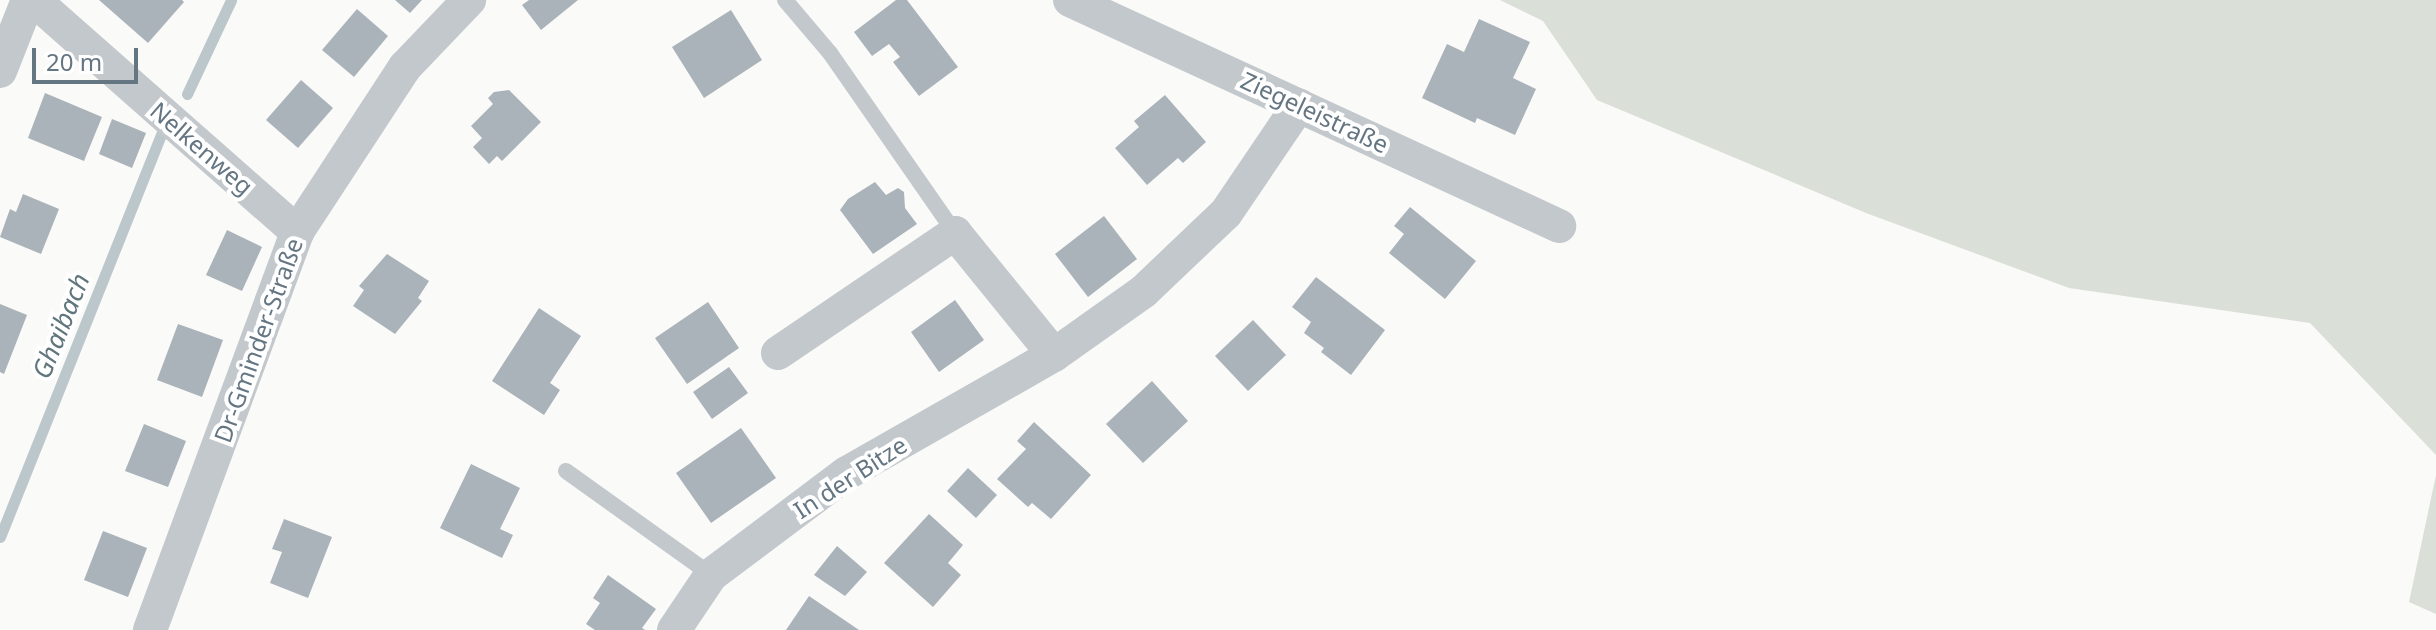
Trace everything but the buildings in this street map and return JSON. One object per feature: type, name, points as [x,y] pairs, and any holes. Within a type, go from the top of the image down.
[{"type":"street","points":[[0,71],[31,0]]},
{"type":"street","name":"Nelkenweg","points":[[31,0],[297,232]]},
{"type":"street","name":"Dr-Gminder-Straße","points":[[150,630],[297,232],[405,67],[469,0]]},
{"type":"street","name":"Ziegeleistraße","points":[[1070,0],[1559,226]]},
{"type":"street","name":"In der Bitze","points":[[674,630],[711,575],[847,473],[1054,355],[1144,291],[1226,213],[1299,105]]},
{"type":"street","points":[[778,353],[955,233],[1054,355]]},
{"type":"lane","points":[[785,0],[830,53],[955,233]]},
{"type":"lane","points":[[566,471],[711,575]]},
{"type":"shaded area","points":[[1500,0],[2436,0],[2436,455],[2310,323],[2069,288],[1866,213],[1597,100],[1543,21]]},
{"type":"shaded area","points":[[2436,475],[2436,614],[2409,602]]},
{"type":"waterway","name":"Ghaibach","points":[[187,94],[231,0]]},
{"type":"waterway","name":"Ghaibach","points":[[0,537],[162,132]]}]
